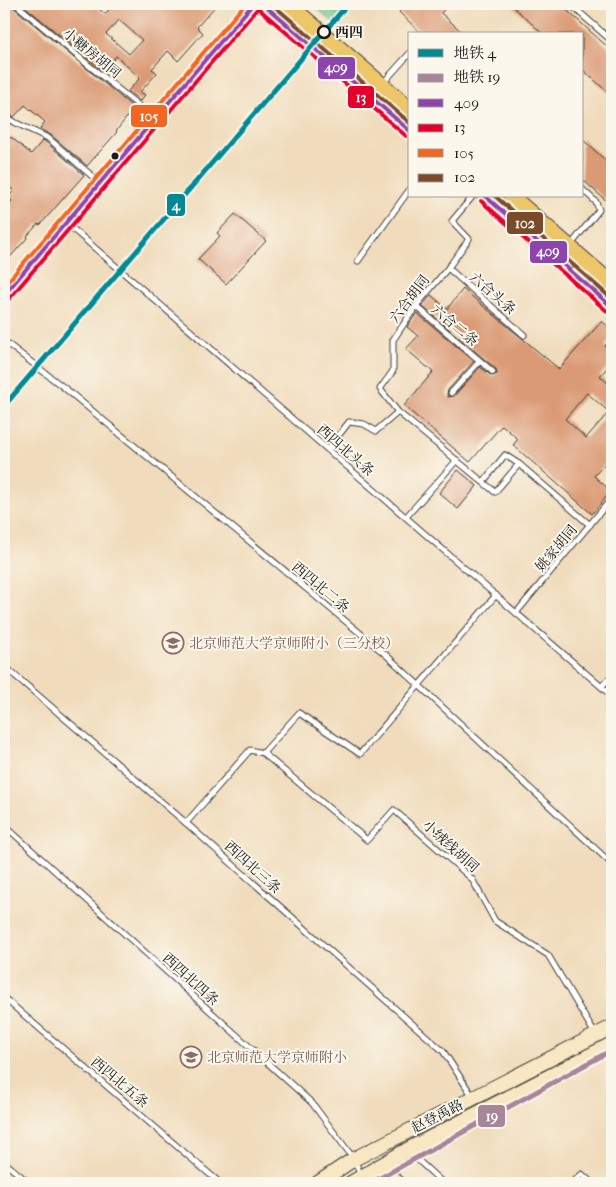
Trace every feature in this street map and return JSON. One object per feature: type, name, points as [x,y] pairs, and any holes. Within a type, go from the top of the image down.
[{"type":"main road","points":[[7,286],[65,222],[253,4]]},
{"type":"main road","points":[[263,4],[408,129]]},
{"type":"main road","points":[[288,4],[408,107]]},
{"type":"main road","points":[[487,198],[612,307]]},
{"type":"main road","points":[[513,198],[612,284]]},
{"type":"main road","name":"赵登禹路","points":[[318,1183],[354,1159],[612,1027]]},
{"type":"main road","name":"赵登禹路","points":[[359,1181],[407,1150],[612,1044]]},
{"type":"main road","points":[[378,1167],[398,1183]]},
{"type":"lane","name":"小糖房胡同","points":[[16,4],[155,118]]},
{"type":"lane","points":[[570,4],[612,40]]},
{"type":"lane","points":[[382,84],[408,55]]},
{"type":"lane","points":[[4,115],[48,138],[99,182]]},
{"type":"lane","points":[[558,260],[599,210],[596,202],[584,191]]},
{"type":"lane","points":[[358,261],[408,192]]},
{"type":"lane","name":"六合胡同","points":[[472,198],[452,222],[469,239],[448,268],[416,306],[393,340],[393,371],[380,389],[398,412],[496,492],[519,464]]},
{"type":"lane","name":"西四北头条","points":[[65,222],[612,696]]},
{"type":"lane","name":"六合头条","points":[[448,268],[524,335]]},
{"type":"lane","name":"六合二条","points":[[416,306],[494,372]]},
{"type":"lane","name":"西四北二条","points":[[4,341],[82,402],[384,654],[612,864]]},
{"type":"lane","name":"六合二条","points":[[451,393],[480,361]]},
{"type":"lane","points":[[328,449],[348,422],[364,424],[376,431],[398,412]]},
{"type":"lane","points":[[483,482],[505,455],[519,464],[590,524]]},
{"type":"lane","points":[[406,517],[457,460]]},
{"type":"lane","name":"姚家胡同","points":[[516,613],[612,498]]},
{"type":"lane","points":[[186,823],[250,750],[263,754],[299,713],[360,754],[496,595]]},
{"type":"lane","name":"西四北三条","points":[[4,666],[186,823],[443,1051],[474,1097]]},
{"type":"lane","points":[[602,686],[612,675]]},
{"type":"lane","name":"小绒线胡同","points":[[263,754],[367,840],[394,810],[472,879],[495,921],[548,955],[596,1036]]},
{"type":"lane","name":"西四北四条","points":[[4,826],[312,1103],[354,1159],[359,1181]]},
{"type":"lane","name":"西四北五条","points":[[4,998],[220,1183]]},
{"type":"lane","points":[[407,1150],[443,1183]]},
{"type":"lane","points":[[4,1162],[28,1183]]},
{"type":"lane","points":[[572,1183],[582,1174],[592,1183]]},
{"type":"green space","points":[[311,4],[358,4],[339,27]]},
{"type":"building","points":[[4,4],[12,4],[13,7],[134,108],[117,132],[87,166],[51,135],[40,129],[45,122],[25,105],[14,117],[4,111]]},
{"type":"building","points":[[22,4],[93,4],[105,14],[114,4],[217,4],[197,27],[203,33],[178,61],[168,51],[152,69],[157,73],[140,92],[145,95],[140,101],[128,91],[140,78],[116,56],[104,72]],"holes":[[[119,20],[142,40],[129,54],[106,34]]]},
{"type":"building","points":[[406,4],[449,4],[441,13],[462,32],[420,32],[399,12]]},
{"type":"building","points":[[510,4],[560,4],[612,51],[612,96],[584,71],[584,32],[541,32]]},
{"type":"building","points":[[11,137],[31,154],[43,140],[84,175],[40,225],[38,224],[27,236],[4,264],[4,209],[12,201],[8,197],[14,191],[4,182],[4,145]]},
{"type":"building","points":[[584,141],[612,166],[612,206],[584,181]]},
{"type":"building","points":[[235,214],[266,241],[226,284],[198,259],[220,236],[217,233]]},
{"type":"building","points":[[463,289],[559,369],[602,321],[612,330],[612,337],[605,346],[612,353],[612,362],[600,376],[612,387],[612,456],[594,476],[611,491],[592,514],[513,445],[518,439],[502,425],[470,462],[404,406],[433,372],[406,349],[418,336],[407,327],[417,313],[474,361],[448,390],[448,397],[454,396],[480,367],[492,376],[497,374],[496,369],[422,306],[431,295],[447,309]],"holes":[[[587,393],[609,412],[586,438],[565,419]]]},
{"type":"building","points":[[458,470],[477,486],[458,509],[439,493]]},
{"type":"metro line","name":"4","points":[[4,406],[348,4]]},
{"type":"metro line","name":"19","points":[[371,1183],[612,1050]]},
{"type":"transit line","name":"105","points":[[4,286],[245,4]]},
{"type":"transit line","name":"409","points":[[4,295],[253,4]]},
{"type":"transit line","name":"409","points":[[263,4],[408,129]]},
{"type":"transit line","name":"102","points":[[272,4],[408,121]]},
{"type":"transit line","name":"13","points":[[9,299],[258,8]]},
{"type":"transit line","name":"13","points":[[259,9],[406,136]]},
{"type":"transit line","name":"409","points":[[487,198],[612,307]]},
{"type":"transit line","name":"102","points":[[497,198],[612,299]]},
{"type":"transit line","name":"13","points":[[481,201],[608,312]]},
{"type":"place","name":"西四","points":[[324,32]]},
{"type":"place","name":"北京师范大学京师附小（三分校）","points":[[173,643]]},
{"type":"place","name":"北京师范大学京师附小","points":[[191,1057]]}]
